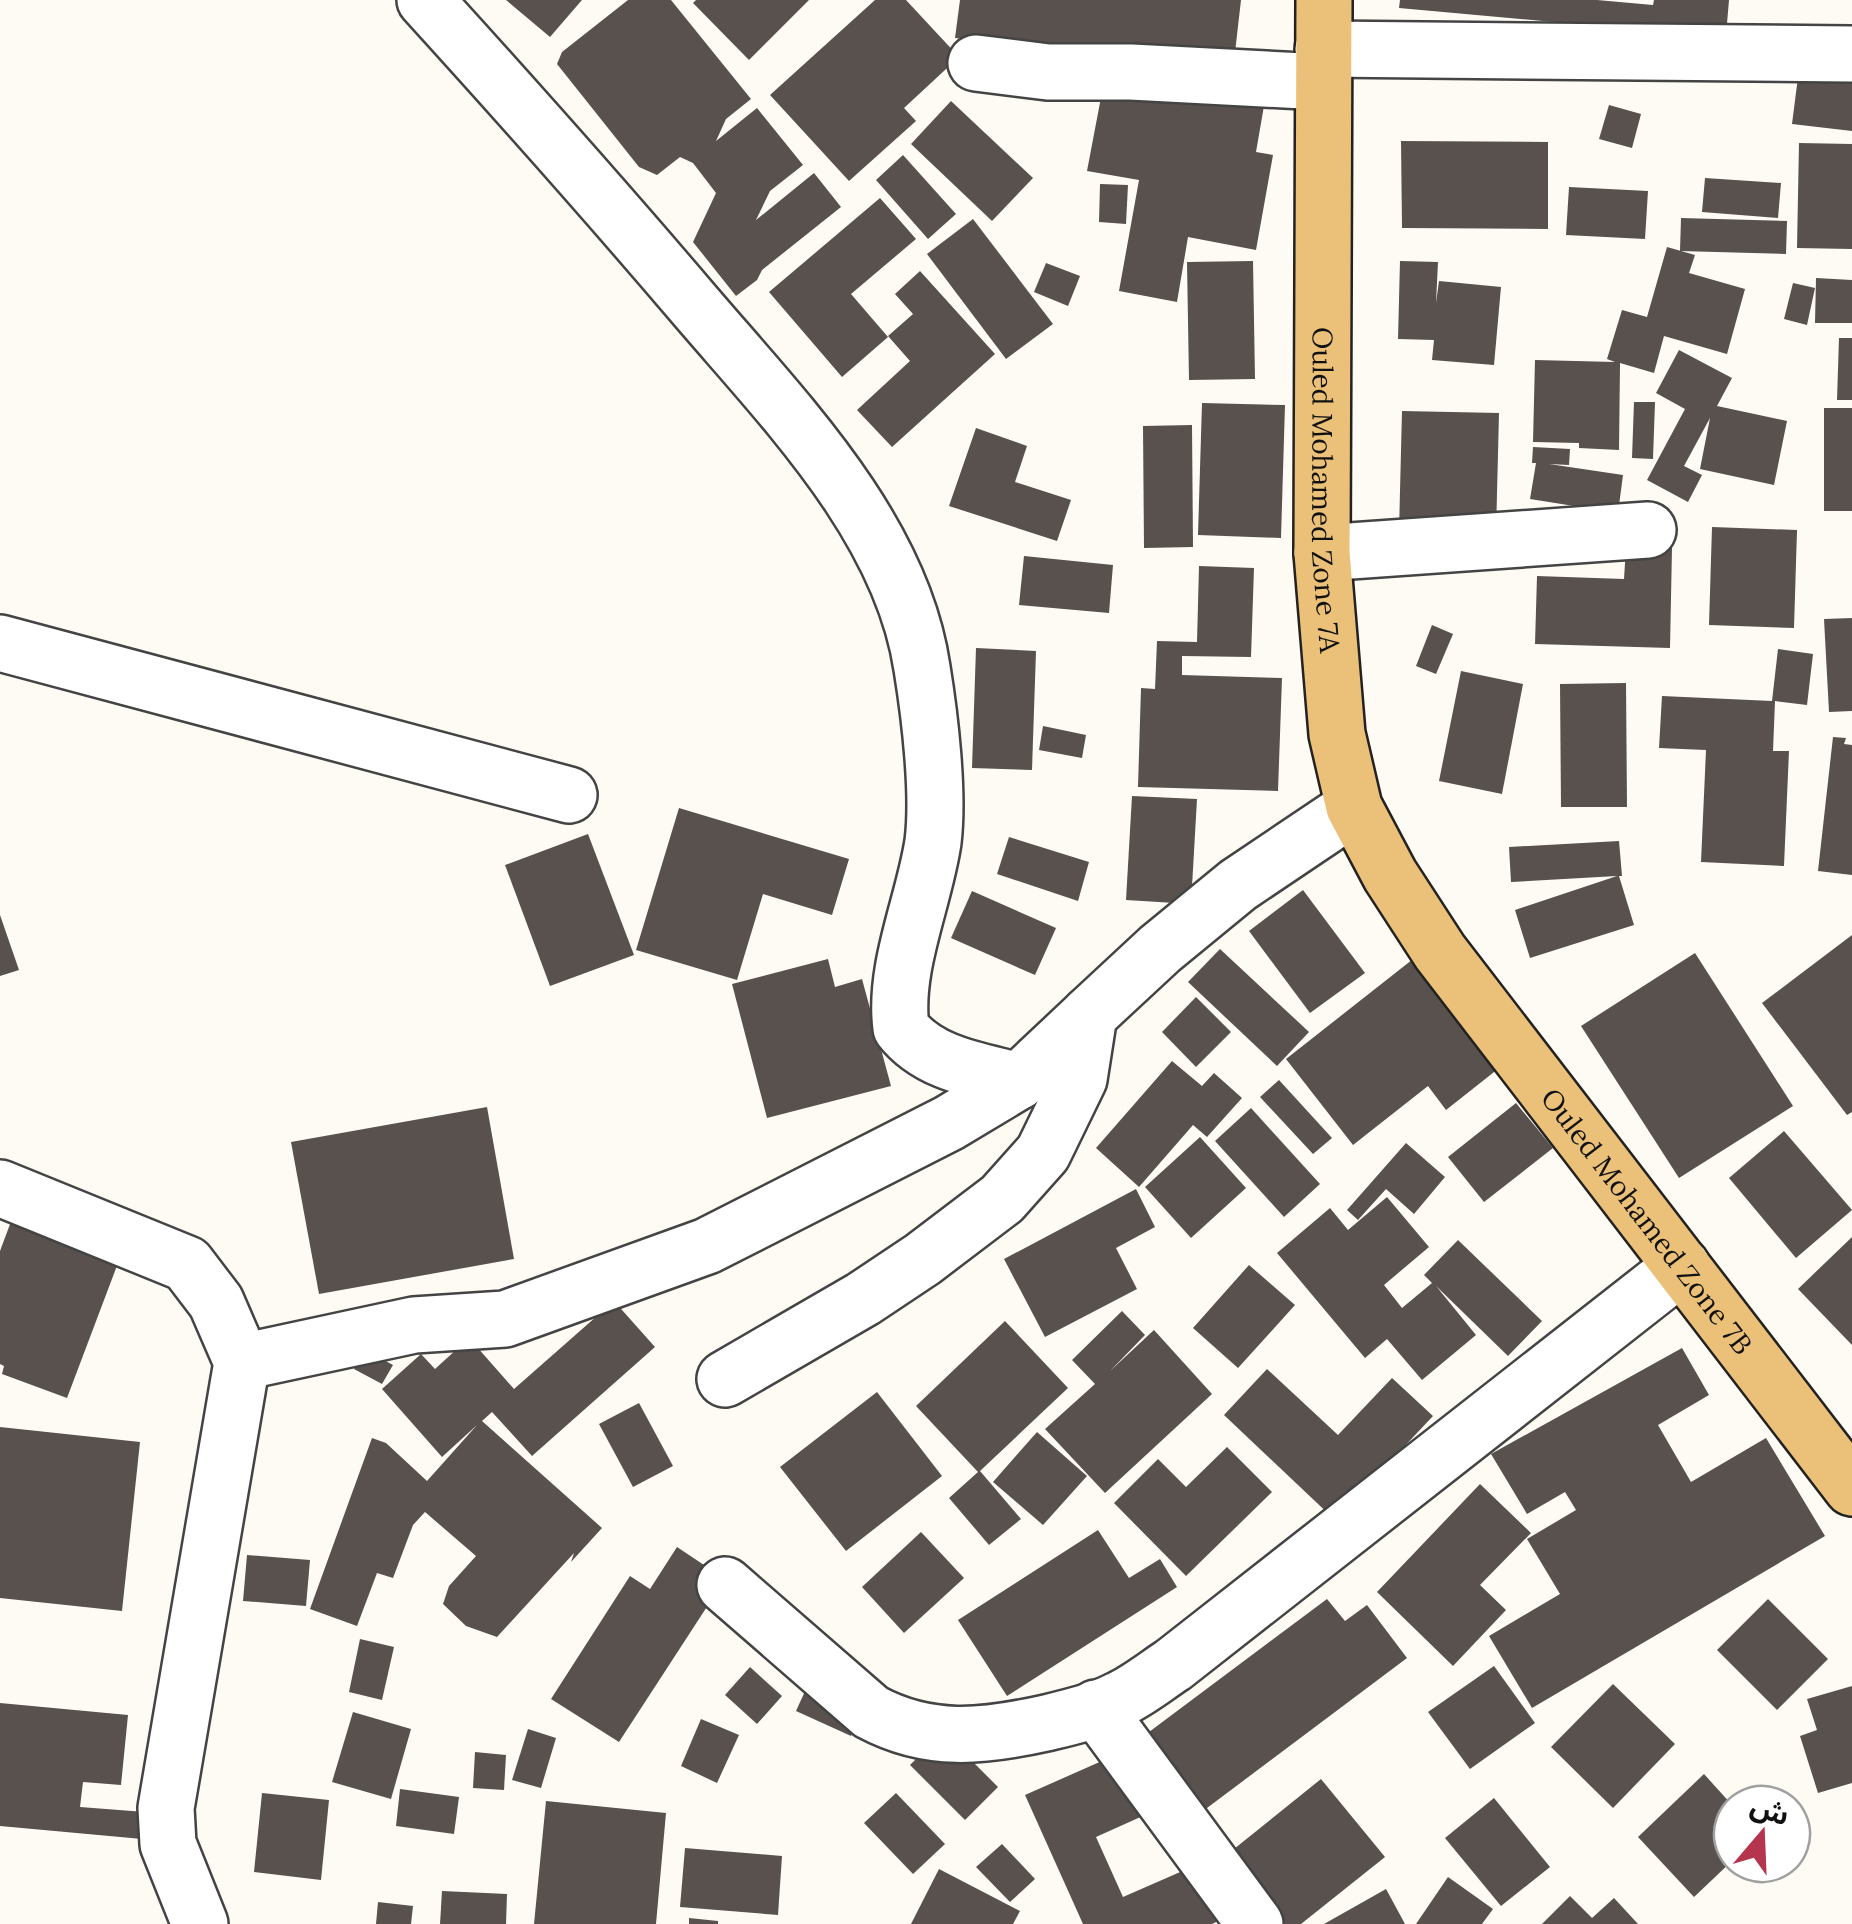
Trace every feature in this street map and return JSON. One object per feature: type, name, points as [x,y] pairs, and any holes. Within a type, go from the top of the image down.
[{"type":"main road","name":"Ouled Mohamed Zone 7A","points":[[1323,44],[1322,553],[1337,734],[1354,806],[1390,875],[1440,952]]},
{"type":"main road","name":"Ouled Mohamed Zone 7B","points":[[1440,952],[1852,1488]]},
{"type":"street","points":[[425,0],[582,174],[806,436],[864,521],[895,575],[908,607],[922,666],[934,812],[933,841],[904,975],[901,1028],[916,1044],[942,1060],[1019,1080]]},
{"type":"street","points":[[976,63],[1048,72],[1131,72],[1323,44],[1852,54]]},
{"type":"street","points":[[1322,553],[1648,530]]},
{"type":"street","points":[[0,643],[569,795]]},
{"type":"street","points":[[242,1362],[414,1326],[505,1319],[707,1246],[950,1123],[1019,1080],[1160,948],[1238,885],[1354,806]]},
{"type":"street","points":[[726,1379],[923,1260],[1002,1199],[1044,1153],[1079,1079],[1089,1016]]},
{"type":"street","points":[[0,1189],[187,1264],[216,1302],[242,1362],[166,1808],[168,1844],[200,1924]]},
{"type":"street","points":[[725,1586],[871,1712],[897,1726],[935,1733],[1004,1733],[1096,1708],[1121,1698],[1173,1665],[1682,1266]]},
{"type":"street","points":[[1096,1708],[1255,1924]]},
{"type":"building","points":[[506,0],[582,0],[550,37]]},
{"type":"building","points":[[628,0],[671,0],[751,99],[726,119],[716,141],[757,108],[803,165],[770,191],[756,220],[814,173],[841,207],[762,270],[757,280],[736,296],[693,242],[716,193],[693,163],[680,157],[657,175],[639,167],[557,64],[562,52]]},
{"type":"building","points":[[809,0],[749,60],[693,3]]},
{"type":"building","points":[[875,0],[906,0],[959,57],[904,108],[916,121],[849,181],[770,95]]},
{"type":"building","points":[[960,0],[1241,0],[1233,70],[955,38]]},
{"type":"building","points":[[1400,0],[1597,0],[1653,5],[1654,0],[1729,0],[1725,47],[1685,34],[1399,8]]},
{"type":"building","points":[[1106,71],[1265,100],[1256,152],[1273,155],[1256,250],[1188,237],[1177,302],[1119,291],[1139,180],[1087,171]]},
{"type":"building","points":[[1798,77],[1852,83],[1852,131],[1792,124]]},
{"type":"building","points":[[951,101],[1033,178],[992,221],[911,144]]},
{"type":"building","points":[[1609,105],[1641,114],[1632,148],[1599,139]]},
{"type":"building","points":[[1401,141],[1548,142],[1548,229],[1402,228]]},
{"type":"building","points":[[1799,143],[1852,144],[1852,249],[1797,248]]},
{"type":"building","points":[[903,155],[956,214],[928,239],[876,180]]},
{"type":"building","points":[[1705,178],[1781,183],[1778,218],[1702,212]]},
{"type":"building","points":[[1100,184],[1128,185],[1126,224],[1099,222]]},
{"type":"building","points":[[1569,187],[1648,191],[1645,239],[1566,235]]},
{"type":"building","points":[[880,198],[916,239],[851,294],[888,337],[842,377],[769,292]]},
{"type":"building","points":[[1681,218],[1787,221],[1786,254],[1680,251]]},
{"type":"building","points":[[973,219],[1053,324],[1006,359],[927,254]]},
{"type":"building","points":[[1667,247],[1695,255],[1689,273],[1745,289],[1727,354],[1664,336],[1654,373],[1620,363],[1619,450],[1579,448],[1579,443],[1533,442],[1535,360],[1615,362],[1607,359],[1622,310],[1647,317]]},
{"type":"building","points":[[1253,261],[1255,379],[1189,380],[1187,262]]},
{"type":"building","points":[[1400,261],[1438,262],[1436,303],[1439,281],[1501,287],[1494,365],[1432,360],[1434,340],[1398,339]]},
{"type":"building","points":[[1046,263],[1080,276],[1068,306],[1034,292]]},
{"type":"building","points":[[920,271],[995,354],[892,447],[857,410],[910,361],[888,336],[913,314],[895,294]]},
{"type":"building","points":[[1816,278],[1852,280],[1852,323],[1815,323]]},
{"type":"building","points":[[1793,283],[1815,288],[1807,325],[1784,319]]},
{"type":"building","points":[[1839,338],[1852,338],[1852,400],[1837,400]]},
{"type":"building","points":[[1679,350],[1732,378],[1717,406],[1787,421],[1774,485],[1700,469],[1710,418],[1684,466],[1702,475],[1688,502],[1647,480],[1685,409],[1656,393]]},
{"type":"building","points":[[1634,402],[1655,402],[1653,459],[1632,458]]},
{"type":"building","points":[[1202,403],[1285,405],[1281,538],[1198,535]]},
{"type":"building","points":[[1824,408],[1852,408],[1852,511],[1824,511]]},
{"type":"building","points":[[1402,411],[1499,413],[1496,534],[1399,532]]},
{"type":"building","points":[[1192,425],[1193,547],[1144,548],[1143,426]]},
{"type":"building","points":[[976,428],[1027,446],[1015,482],[1071,500],[1057,541],[949,506]]},
{"type":"building","points":[[1533,447],[1570,449],[1569,465],[1549,464],[1623,475],[1618,513],[1530,499],[1536,463],[1532,463]]},
{"type":"building","points":[[1712,527],[1797,530],[1794,628],[1709,625]]},
{"type":"building","points":[[1626,547],[1672,548],[1670,648],[1535,644],[1537,576],[1624,579]]},
{"type":"building","points":[[1024,556],[1113,565],[1109,613],[1019,605]]},
{"type":"building","points":[[1199,566],[1254,568],[1251,657],[1182,656],[1182,675],[1282,678],[1278,791],[1138,787],[1141,688],[1155,689],[1157,641],[1197,642]]},
{"type":"building","points":[[1852,618],[1852,711],[1829,712],[1824,619]]},
{"type":"building","points":[[1432,625],[1453,634],[1436,674],[1416,666]]},
{"type":"building","points":[[976,648],[1036,651],[1032,770],[972,768]]},
{"type":"building","points":[[1778,649],[1813,654],[1807,705],[1775,701],[1773,751],[1789,751],[1784,866],[1701,862],[1706,750],[1659,748],[1662,696],[1772,701]]},
{"type":"building","points":[[1461,671],[1523,684],[1502,794],[1439,781]]},
{"type":"building","points":[[1626,683],[1627,807],[1561,807],[1560,684]]},
{"type":"building","points":[[1043,726],[1086,735],[1082,758],[1039,750]]},
{"type":"building","points":[[1833,737],[1846,738],[1844,744],[1852,745],[1852,875],[1818,871]]},
{"type":"building","points":[[1132,796],[1197,799],[1191,904],[1126,900]]},
{"type":"building","points":[[679,808],[849,859],[832,915],[763,894],[737,980],[636,950]]},
{"type":"building","points":[[588,834],[634,955],[550,986],[505,865]]},
{"type":"building","points":[[1009,837],[1089,862],[1078,901],[997,874]]},
{"type":"building","points":[[1619,841],[1619,876],[1634,925],[1530,958],[1515,910],[1617,876],[1511,882],[1509,847]]},
{"type":"building","points":[[1303,890],[1365,973],[1310,1013],[1249,931]]},
{"type":"building","points":[[972,891],[1056,928],[1035,975],[951,938]]},
{"type":"building","points":[[0,915],[19,970],[0,976]]},
{"type":"building","points":[[1852,935],[1852,1112],[1847,1115],[1762,1003]]},
{"type":"building","points":[[1220,949],[1309,1032],[1277,1066],[1188,982]]},
{"type":"building","points":[[1422,952],[1508,1061],[1446,1110],[1428,1086],[1353,1145],[1286,1059]]},
{"type":"building","points":[[1695,953],[1793,1106],[1679,1178],[1581,1026]]},
{"type":"building","points":[[828,959],[835,987],[862,979],[891,1086],[767,1118],[732,984]]},
{"type":"building","points":[[1196,997],[1231,1032],[1196,1067],[1162,1032]]},
{"type":"building","points":[[1172,1061],[1202,1086],[1214,1073],[1242,1098],[1207,1137],[1193,1125],[1139,1187],[1096,1148]]},
{"type":"building","points":[[1279,1080],[1332,1138],[1313,1154],[1260,1097]]},
{"type":"building","points":[[1516,1103],[1553,1148],[1484,1202],[1448,1157]]},
{"type":"building","points":[[487,1107],[514,1259],[319,1294],[291,1142]]},
{"type":"building","points":[[1251,1108],[1320,1184],[1284,1217],[1215,1141]]},
{"type":"building","points":[[1784,1131],[1852,1210],[1796,1258],[1729,1178]]},
{"type":"building","points":[[1200,1137],[1246,1188],[1191,1238],[1145,1187]]},
{"type":"building","points":[[1406,1143],[1445,1177],[1414,1214],[1386,1189],[1358,1220],[1347,1210]]},
{"type":"building","points":[[28,1176],[118,1263],[67,1398],[2,1374],[4,1366],[0,1364],[0,1251]]},
{"type":"building","points":[[1136,1189],[1155,1227],[1116,1248],[1137,1289],[1045,1337],[1004,1259]]},
{"type":"building","points":[[1387,1197],[1429,1247],[1384,1285],[1402,1308],[1432,1283],[1424,1275],[1458,1240],[1542,1321],[1508,1356],[1436,1286],[1476,1335],[1422,1380],[1387,1339],[1365,1358],[1277,1253],[1330,1208],[1348,1230]]},
{"type":"building","points":[[1852,1237],[1852,1345],[1798,1289]]},
{"type":"building","points":[[1249,1265],[1295,1305],[1238,1368],[1193,1328]]},
{"type":"building","points":[[614,1301],[655,1347],[532,1456],[492,1412],[482,1421],[602,1528],[497,1637],[466,1626],[443,1604],[449,1586],[476,1556],[425,1512],[413,1525],[393,1578],[377,1573],[357,1626],[310,1609],[372,1438],[386,1443],[427,1481],[477,1425],[442,1457],[382,1389],[421,1354],[435,1369],[469,1338],[514,1389]]},
{"type":"building","points":[[1122,1311],[1145,1335],[1110,1371],[1154,1330],[1212,1394],[1105,1493],[1045,1429],[1095,1384],[1072,1360]]},
{"type":"building","points":[[1005,1321],[1068,1388],[980,1471],[1021,1519],[989,1545],[949,1498],[978,1472],[916,1406]]},
{"type":"building","points":[[1682,1348],[1709,1395],[1658,1425],[1691,1482],[1766,1438],[1825,1536],[1532,1708],[1489,1636],[1560,1594],[1527,1539],[1576,1510],[1565,1492],[1527,1514],[1491,1454]]},
{"type":"building","points":[[365,1350],[393,1365],[382,1384],[354,1369]]},
{"type":"building","points":[[1267,1369],[1338,1435],[1392,1378],[1433,1416],[1335,1520],[1224,1415]]},
{"type":"building","points":[[877,1392],[942,1476],[846,1551],[780,1467]]},
{"type":"building","points":[[639,1403],[673,1466],[633,1487],[599,1424]]},
{"type":"building","points":[[0,1427],[140,1442],[122,1611],[0,1598]]},
{"type":"building","points":[[1037,1432],[1087,1476],[1043,1525],[993,1482]]},
{"type":"building","points":[[1227,1447],[1272,1492],[1186,1576],[1114,1503],[1158,1459],[1186,1487]]},
{"type":"building","points":[[1480,1484],[1531,1533],[1480,1585],[1506,1610],[1453,1666],[1377,1592]]},
{"type":"building","points":[[1098,1530],[1129,1578],[1160,1559],[1177,1587],[1007,1696],[958,1620]]},
{"type":"building","points":[[921,1532],[964,1578],[904,1633],[862,1587]]},
{"type":"building","points":[[677,1547],[725,1579],[619,1742],[551,1699],[630,1576],[650,1589]]},
{"type":"building","points":[[247,1555],[310,1560],[306,1606],[243,1601]]},
{"type":"building","points":[[1327,1599],[1345,1621],[1367,1605],[1407,1658],[1203,1811],[1145,1735]]},
{"type":"building","points":[[1768,1599],[1828,1659],[1777,1710],[1717,1650]]},
{"type":"building","points":[[360,1639],[394,1647],[382,1700],[349,1692]]},
{"type":"building","points":[[817,1665],[872,1691],[851,1736],[796,1711]]},
{"type":"building","points":[[1494,1666],[1535,1723],[1470,1769],[1428,1712]]},
{"type":"building","points":[[750,1667],[782,1696],[757,1724],[725,1695]]},
{"type":"building","points":[[1613,1684],[1675,1744],[1613,1808],[1551,1747]]},
{"type":"building","points":[[1852,1686],[1852,1783],[1818,1793],[1800,1736],[1817,1730],[1807,1699]]},
{"type":"building","points":[[0,1703],[128,1715],[121,1785],[83,1782],[80,1807],[145,1812],[142,1839],[0,1826]]},
{"type":"building","points":[[353,1712],[411,1729],[391,1799],[332,1782]]},
{"type":"building","points":[[701,1719],[739,1735],[717,1783],[681,1766]]},
{"type":"building","points":[[528,1729],[556,1738],[541,1788],[512,1780]]},
{"type":"building","points":[[943,1732],[998,1787],[965,1820],[910,1765]]},
{"type":"building","points":[[1138,1745],[1165,1806],[1096,1837],[1123,1897],[1203,1862],[1227,1917],[1212,1924],[1083,1924],[1025,1795]]},
{"type":"building","points":[[475,1752],[506,1755],[504,1790],[473,1788]]},
{"type":"building","points":[[1704,1774],[1713,1784],[1712,1880],[1694,1897],[1638,1837]]},
{"type":"building","points":[[1321,1779],[1385,1857],[1301,1924],[1285,1924],[1229,1853]]},
{"type":"building","points":[[400,1789],[459,1797],[454,1834],[396,1826]]},
{"type":"building","points":[[262,1793],[329,1800],[321,1880],[254,1872]]},
{"type":"building","points":[[896,1793],[945,1844],[913,1874],[864,1823]]},
{"type":"building","points":[[1494,1798],[1550,1867],[1501,1906],[1445,1838]]},
{"type":"building","points":[[546,1801],[666,1813],[656,1924],[534,1924]]},
{"type":"building","points":[[1002,1844],[1035,1879],[1010,1902],[976,1867]]},
{"type":"building","points":[[685,1848],[782,1856],[778,1915],[680,1907]]},
{"type":"building","points":[[939,1869],[1020,1911],[1013,1924],[911,1924]]},
{"type":"building","points":[[1448,1877],[1493,1909],[1482,1924],[1416,1924]]},
{"type":"building","points":[[1386,1889],[1405,1924],[1324,1924]]},
{"type":"building","points":[[442,1891],[507,1894],[506,1924],[440,1924]]},
{"type":"building","points":[[1570,1896],[1592,1918],[1614,1898],[1638,1924],[1542,1924]]},
{"type":"building","points":[[378,1902],[413,1906],[411,1924],[376,1924]]},
{"type":"building","points":[[689,1918],[718,1921],[718,1924],[689,1924]]}]
